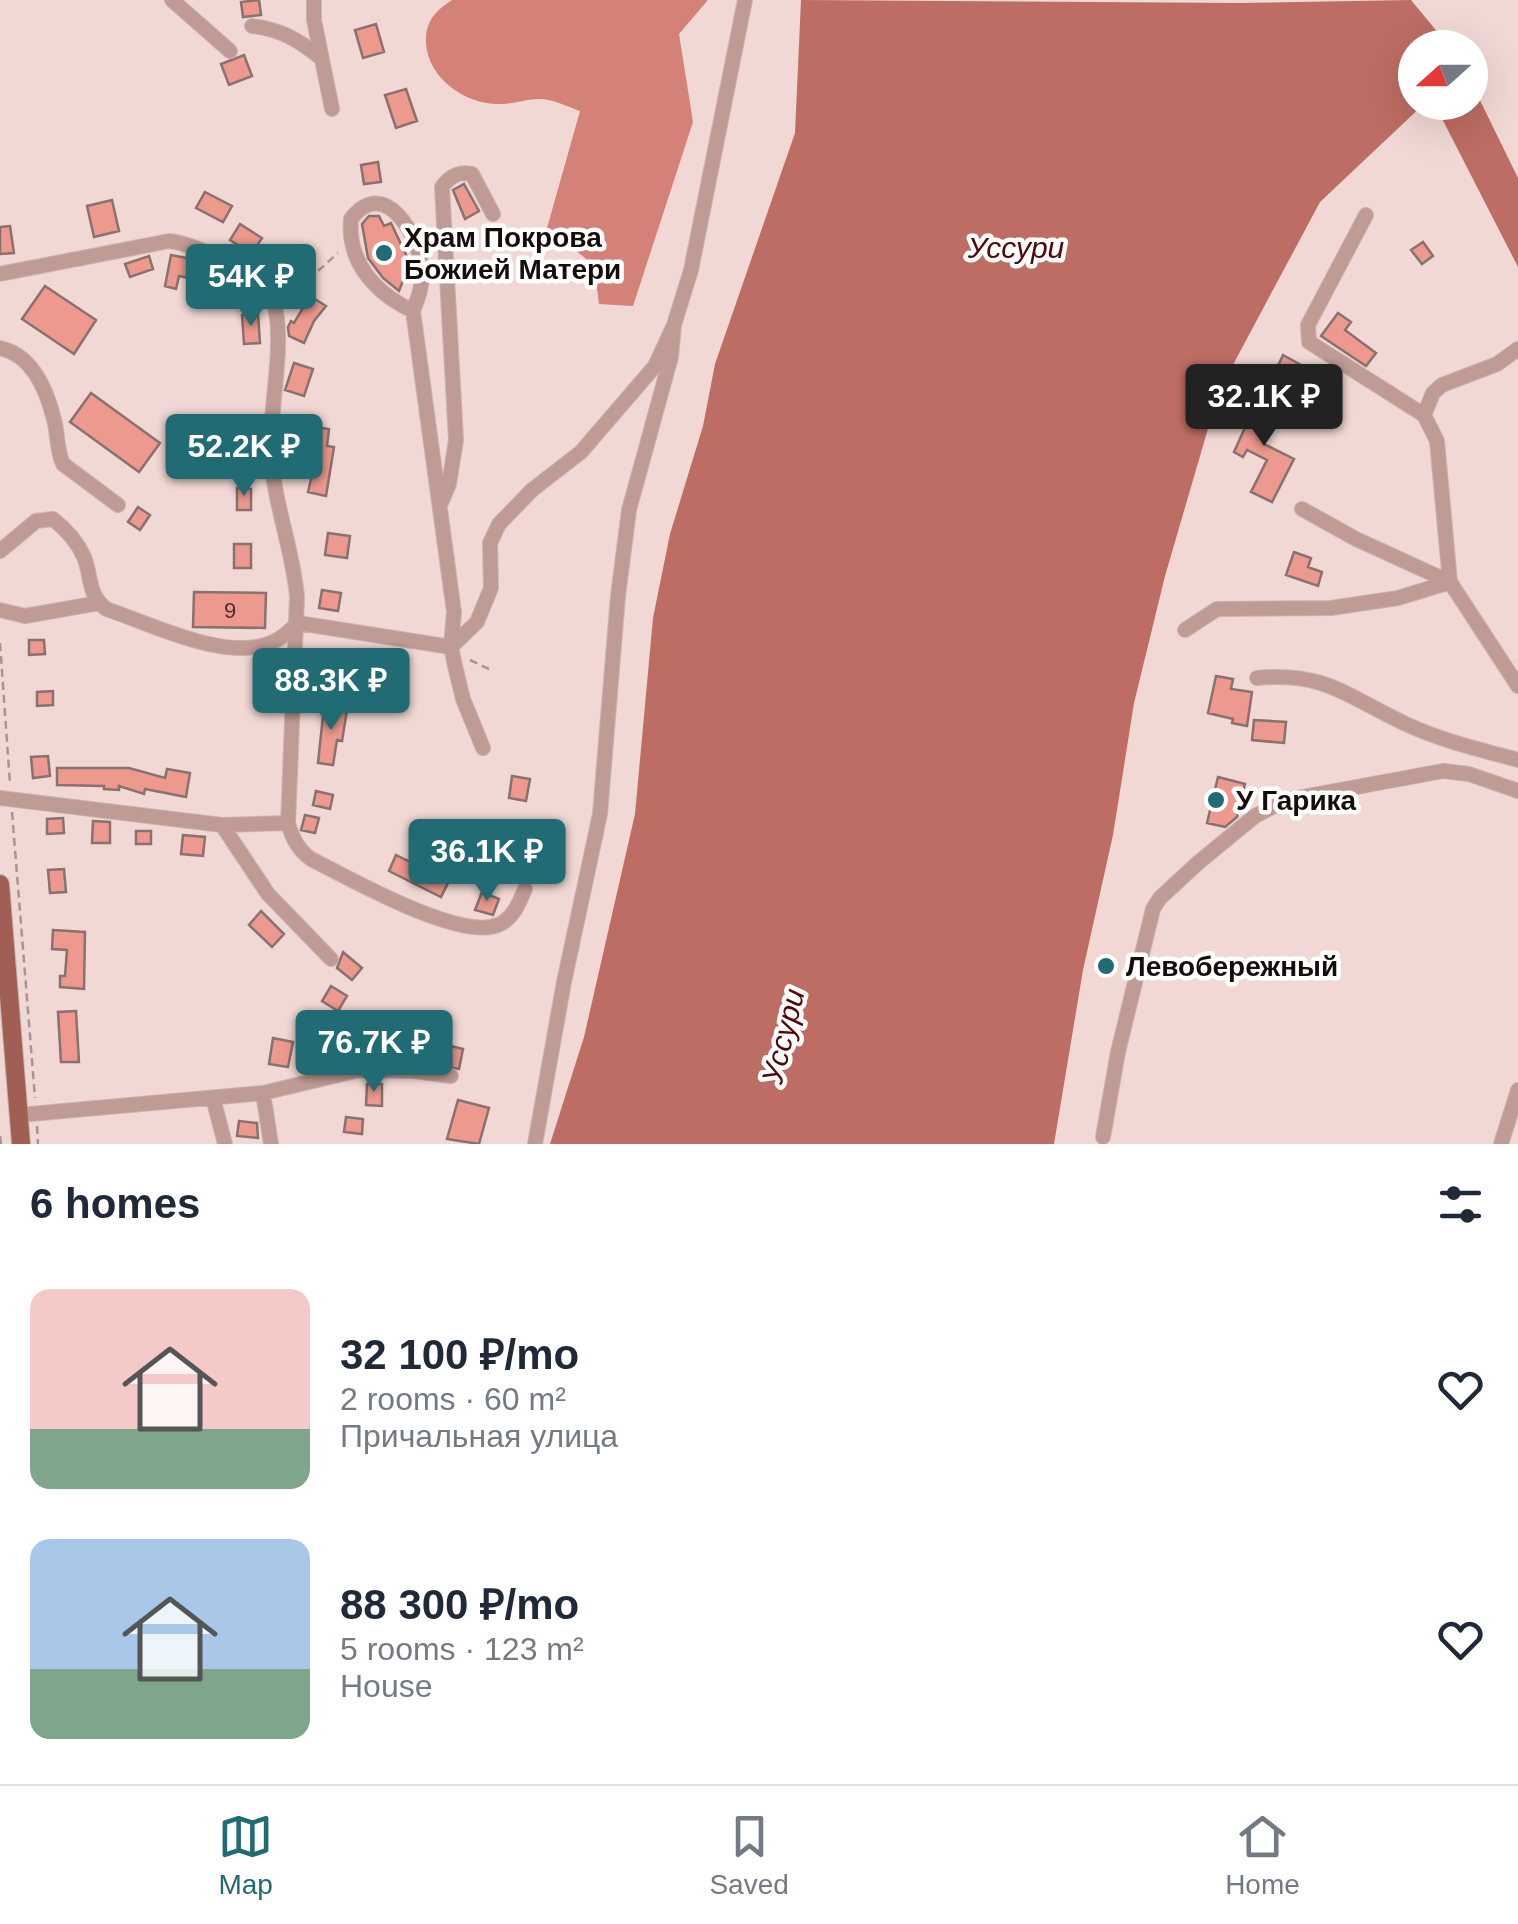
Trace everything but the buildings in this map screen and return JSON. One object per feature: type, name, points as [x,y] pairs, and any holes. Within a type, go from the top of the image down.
[{"type":"main road","points":[[0,884],[8,1083],[27,1115],[20,1144]]},
{"type":"street","points":[[172,0],[230,50]]},
{"type":"street","points":[[314,0],[314,20],[332,109]]},
{"type":"street","points":[[536,1144],[564,982],[600,814],[618,596],[630,510],[671,357],[674,326],[694,253],[745,0]]},
{"type":"street","points":[[252,26],[292,35],[322,58]]},
{"type":"street","points":[[440,506],[449,484],[456,440],[442,187],[449,178],[463,172],[472,174],[493,214]]},
{"type":"street","points":[[413,311],[383,293],[353,255],[351,218],[372,202],[387,204],[399,215],[419,252],[422,285],[413,311],[454,612],[452,647],[463,699],[483,748]]},
{"type":"street","points":[[1366,215],[1308,325],[1310,342],[1424,415],[1436,440],[1450,582],[1518,686]]},
{"type":"street","points":[[0,274],[170,241],[224,264],[272,300],[276,375],[271,447],[294,566],[298,622],[288,823],[298,848],[311,859],[436,919],[475,928],[493,927],[514,912],[525,889]]},
{"type":"street","points":[[452,647],[476,622],[492,588],[490,543],[499,524],[532,490],[581,452],[655,366],[674,326]]},
{"type":"street","points":[[0,348],[23,358],[36,372],[56,425],[59,455],[64,464],[118,505]]},
{"type":"street","points":[[1424,415],[1432,393],[1442,385],[1497,364],[1518,349]]},
{"type":"street","points":[[1302,509],[1356,539],[1450,582]]},
{"type":"street","points":[[0,551],[36,521],[53,520],[69,531],[86,560],[89,585],[99,603],[218,647],[271,644],[298,622],[452,647]]},
{"type":"street","points":[[1185,630],[1217,609],[1331,608],[1398,598],[1450,582]]},
{"type":"street","points":[[0,610],[25,616],[99,603]]},
{"type":"street","points":[[1257,678],[1289,675],[1314,680],[1410,726],[1518,760]]},
{"type":"street","points":[[1103,1137],[1118,1052],[1153,909],[1199,862],[1268,808],[1301,796],[1443,771],[1468,774],[1518,791]]},
{"type":"street","points":[[6,798],[222,825],[288,823]]},
{"type":"street","points":[[222,825],[268,894],[331,959]]},
{"type":"street","points":[[27,1115],[263,1093],[358,1070],[450,1076]]},
{"type":"street","points":[[1501,1144],[1518,1090]]},
{"type":"street","points":[[263,1093],[271,1144]]},
{"type":"street","points":[[213,1098],[225,1144]]},
{"type":"path","points":[[288,298],[343,248]]},
{"type":"path","points":[[0,643],[27,1115],[38,1144]]},
{"type":"path","points":[[472,662],[491,670]]},
{"type":"path","points":[[0,1136],[1,1144]]},
{"type":"shaded area","points":[[452,0],[708,0],[679,34],[693,122],[633,306],[599,304],[594,265],[547,228],[580,111],[543,99],[484,103],[450,86],[433,67],[426,36],[432,18]]},
{"type":"water","name":"Уссури","points":[[801,0],[1241,3],[1411,0],[1436,30],[1398,30],[1398,120],[1407,120],[1320,202],[1219,391],[1165,576],[1134,703],[1054,1144],[550,1144],[584,1037],[635,814],[653,618],[670,534],[703,426],[715,364],[795,133]]},
{"type":"water","points":[[1488,117],[1518,178],[1518,267],[1443,120],[1488,120]]},
{"type":"place","name":"Храм Покрова Божией Матери","points":[[384,253]]},
{"type":"place","name":"У Гарика","points":[[1216,800]]},
{"type":"place","name":"Левобережный","points":[[1106,966]]}]
